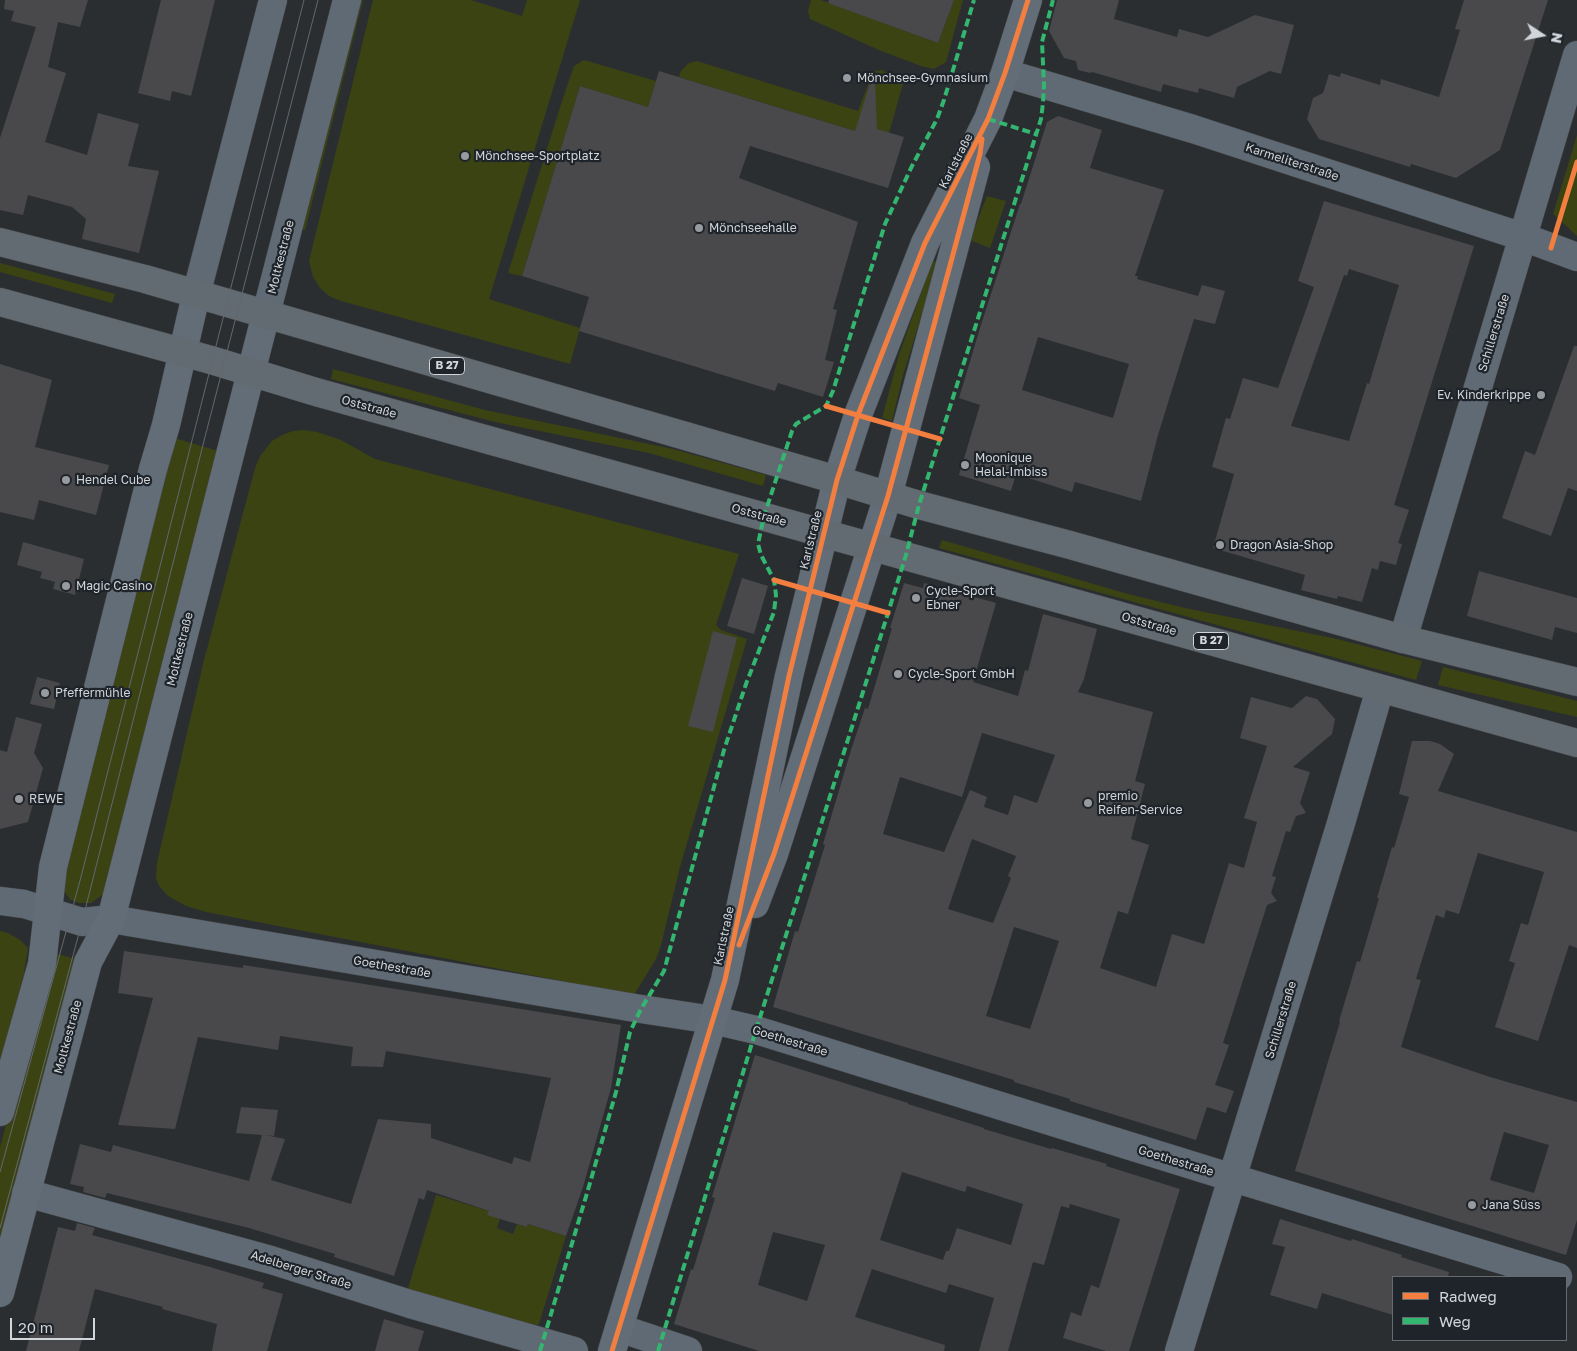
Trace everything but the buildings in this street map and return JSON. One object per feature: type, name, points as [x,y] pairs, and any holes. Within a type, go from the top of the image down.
[{"type":"main road","name":"B 27","points":[[0,242],[145,279],[918,505],[1070,545],[1403,639],[1577,682]]},
{"type":"main road","name":"Oststraße","points":[[0,302],[182,352],[344,400],[1577,743]]},
{"type":"street","points":[[0,1112],[42,964],[53,867],[166,425],[196,295],[273,0]]},
{"type":"street","name":"Moltkestraße","points":[[0,1293],[88,962],[111,919],[347,0]]},
{"type":"street","name":"Karlstraße","points":[[615,1340],[725,980],[789,676],[837,480],[858,415],[924,243],[984,128],[1005,74],[1028,0]]},
{"type":"street","name":"Schillerstraße","points":[[1403,639],[1577,55]]},
{"type":"street","name":"Karmeliterstraße","points":[[1005,74],[1193,129],[1523,237],[1577,257]]},
{"type":"street","name":"Karlstraße","points":[[725,980],[774,854],[888,496],[980,154],[984,128]]},
{"type":"street","name":"Schillerstraße","points":[[1179,1351],[1344,814],[1380,689]]},
{"type":"street","name":"Goethestraße","points":[[0,901],[24,904],[82,922],[111,919],[621,1006],[714,1020],[756,1030],[1555,1276]]},
{"type":"street","name":"Adelberger Straße","points":[[26,1193],[271,1260],[410,1304],[574,1351]]},
{"type":"street","points":[[615,1340],[688,1351]]},
{"type":"green space","points":[[357,0],[363,0],[305,230],[299,229]]},
{"type":"green space","points":[[373,0],[471,0],[522,16],[527,0],[580,0],[489,299],[580,328],[570,364],[341,301],[329,296],[320,288],[313,277],[309,261]]},
{"type":"green space","points":[[811,0],[821,0],[938,43],[954,0],[963,0],[946,62],[934,69],[879,50],[810,19],[808,11]]},
{"type":"green space","points":[[584,60],[656,81],[648,107],[580,86],[522,276],[508,273],[574,66]]},
{"type":"green space","points":[[697,61],[858,111],[873,72],[881,70],[904,80],[889,133],[877,129],[855,131],[679,77],[681,71],[689,63]]},
{"type":"green space","points":[[1577,135],[1577,236],[1553,214]]},
{"type":"green space","points":[[987,196],[1006,201],[990,248],[970,240]]},
{"type":"green space","points":[[937,261],[903,375],[892,421],[882,418],[899,355],[932,262]]},
{"type":"green space","points":[[0,263],[115,294],[112,303],[0,272]]},
{"type":"green space","points":[[333,369],[485,410],[673,449],[766,475],[763,486],[649,453],[495,422],[331,379]]},
{"type":"green space","points":[[304,430],[341,440],[375,459],[739,554],[716,625],[721,630],[747,639],[680,867],[661,945],[656,959],[634,995],[206,912],[186,906],[168,896],[159,886],[156,878],[157,863],[203,664],[255,468],[260,456],[272,441],[293,431]]},
{"type":"green space","points":[[174,438],[218,451],[106,890],[91,903],[79,903],[71,900],[61,882]]},
{"type":"green space","points":[[942,540],[1128,594],[1185,608],[1337,639],[1422,661],[1416,680],[939,548]]},
{"type":"green space","points":[[1443,667],[1577,701],[1577,717],[1438,685]]},
{"type":"green space","points":[[0,931],[20,940],[28,948],[24,973],[0,1064]]},
{"type":"green space","points":[[53,953],[80,960],[0,1262],[0,1147]]},
{"type":"green space","points":[[436,1195],[489,1211],[488,1214],[500,1219],[497,1228],[513,1234],[517,1224],[527,1227],[528,1224],[566,1236],[539,1324],[530,1329],[407,1292]]},
{"type":"tram line","points":[[0,1172],[81,877],[304,0]]},
{"type":"tram line","points":[[0,1228],[82,922],[318,0]]},
{"type":"marked path","points":[[540,1351],[616,1092],[630,1032],[641,1009],[664,971],[724,750],[746,684],[774,612],[776,595],[774,580],[761,555],[758,544],[764,516],[792,431],[796,424],[826,406],[833,391],[885,224],[911,168],[937,119],[974,0]]},
{"type":"marked path","points":[[658,1351],[756,1030],[906,555],[919,505],[1041,119],[1044,85],[1042,42],[1053,0]]},
{"type":"marked path","points":[[988,119],[1036,134]]},
{"type":"cycle path","points":[[612,1351],[725,980],[789,676],[837,480],[858,415],[925,243],[988,119],[1028,0]]},
{"type":"cycle path","points":[[739,945],[774,854],[888,496],[980,154],[982,139]]},
{"type":"cycle path","points":[[1551,248],[1577,162]]},
{"type":"cycle path","points":[[826,406],[940,439]]},
{"type":"cycle path","points":[[774,580],[888,613]]},
{"type":"place","name":"Mönchsee-Gymnasium","points":[[847,78]]},
{"type":"place","name":"Mönchsee-Sportplatz","points":[[465,156]]},
{"type":"place","name":"Mönchseehalle","points":[[699,228]]},
{"type":"place","name":"Ev. Kinderkrippe","points":[[1541,395]]},
{"type":"place","name":"Moonique Helal-Imbiss","points":[[965,465]]},
{"type":"place","name":"Hendel Cube","points":[[66,480]]},
{"type":"place","name":"Dragon Asia-Shop","points":[[1220,545]]},
{"type":"place","name":"Magic Casino","points":[[66,586]]},
{"type":"place","name":"Cycle-Sport Ebner","points":[[916,598]]},
{"type":"place","name":"Cycle-Sport GmbH","points":[[898,674]]},
{"type":"place","name":"Pfeffermühle","points":[[45,693]]},
{"type":"place","name":"REWE","points":[[19,799]]},
{"type":"place","name":"premio Reifen-Service","points":[[1088,803]]},
{"type":"place","name":"Jana Süss","points":[[1472,1205]]}]
